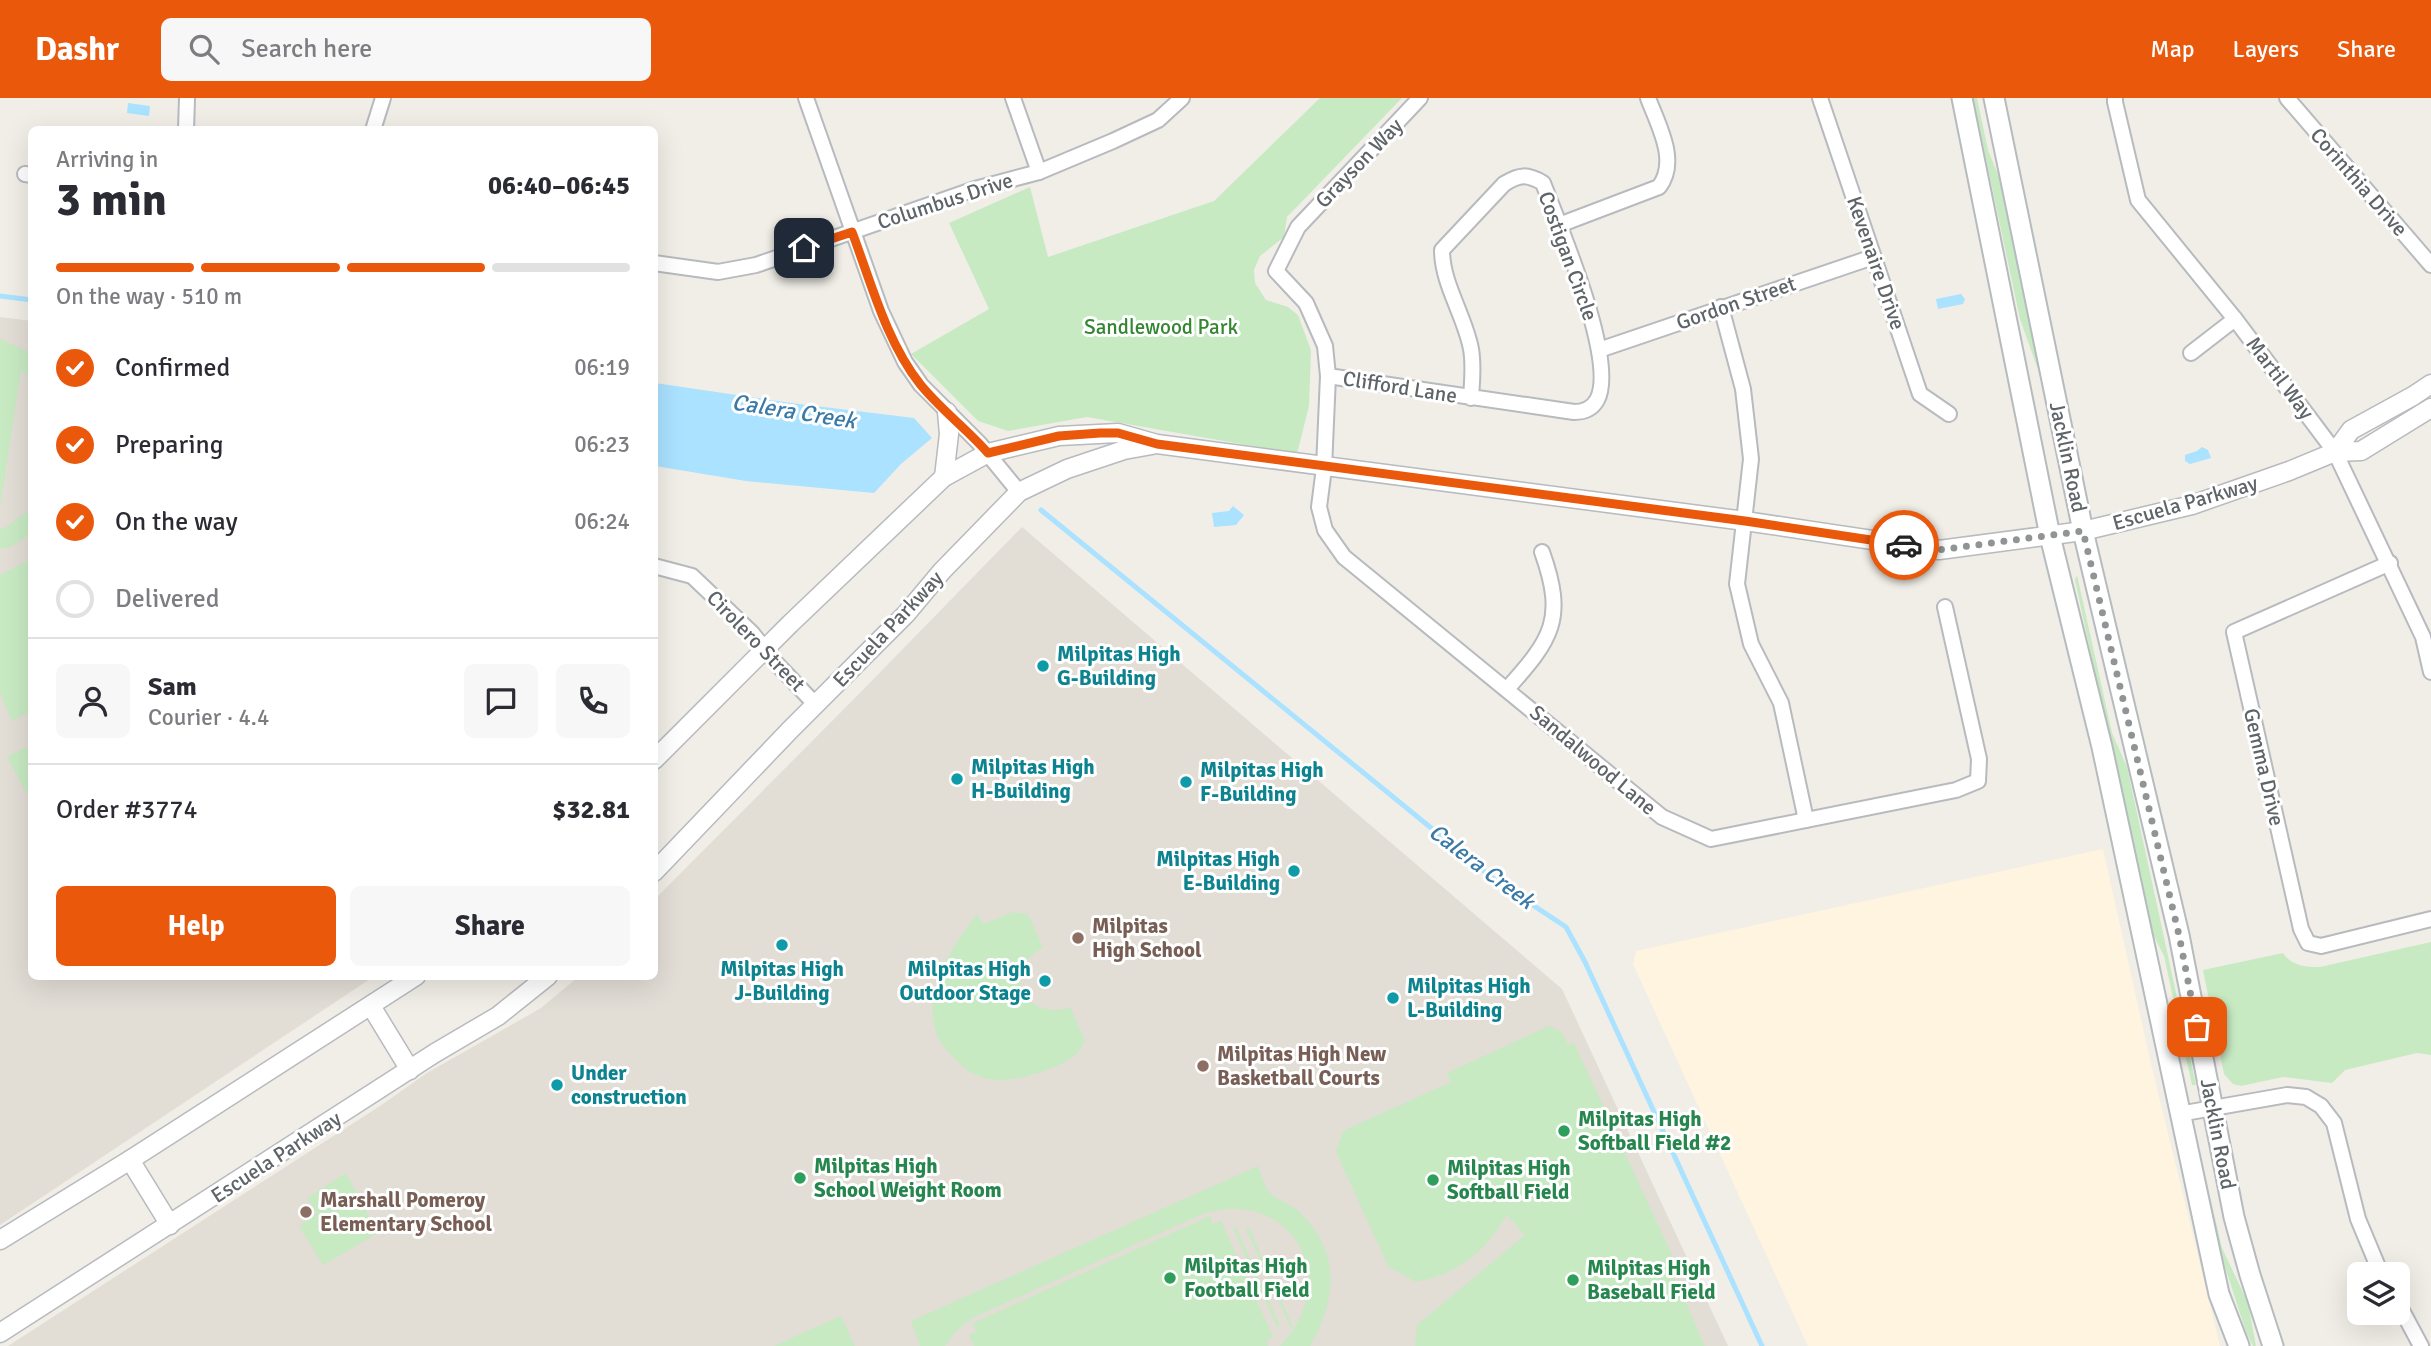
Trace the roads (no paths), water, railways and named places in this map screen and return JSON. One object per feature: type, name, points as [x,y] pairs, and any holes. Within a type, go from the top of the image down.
[{"type":"main road","name":"Jacklin Road","points":[[1962,98],[2050,536],[2102,747],[2219,1294],[2239,1346]]},
{"type":"main road","name":"Jacklin Road","points":[[1994,98],[2083,531],[2179,935],[2234,1217],[2273,1346]]},
{"type":"street","points":[[186,126],[187,98]]},
{"type":"street","points":[[374,126],[383,98]]},
{"type":"street","points":[[806,98],[881,311],[905,362],[921,385],[988,453],[1019,492]]},
{"type":"street","points":[[1013,98],[1039,172]]},
{"type":"street","name":"Columbus Drive","points":[[658,264],[718,272],[756,265],[975,189],[1039,172],[1158,120],[1182,98]]},
{"type":"street","name":"Grayson Way","points":[[1328,376],[1325,346],[1307,303],[1276,271],[1298,227],[1420,98]]},
{"type":"street","points":[[1559,225],[1659,187],[1664,180],[1669,159],[1648,98]]},
{"type":"street","name":"Kevenaire Drive","points":[[1820,98],[1920,394],[1950,414]]},
{"type":"street","name":"Martil Way","points":[[2115,98],[2138,200],[2235,319],[2335,452],[2423,637],[2431,672]]},
{"type":"street","name":"Corinthia Drive","points":[[2287,98],[2431,265]]},
{"type":"street","name":"Costigan Circle","points":[[1524,174],[1543,183],[1592,320],[1599,350],[1601,377],[1598,398],[1584,411],[1471,398],[1471,348],[1444,268],[1442,250],[1504,184],[1516,176],[1524,174]]},
{"type":"street","name":"Gordon Street","points":[[1599,350],[1873,257]]},
{"type":"street","points":[[1721,307],[1743,389],[1751,459],[1737,584],[1751,644],[1781,703],[1806,820]]},
{"type":"street","points":[[2191,353],[2235,319]]},
{"type":"street","name":"Clifford Lane","points":[[1328,376],[1471,398]]},
{"type":"street","name":"Sandalwood Lane","points":[[1328,376],[1324,468],[1318,507],[1321,520],[1333,544],[1344,557],[1662,817],[1711,839],[1956,790],[1978,781],[1979,759],[1945,607]]},
{"type":"street","name":"Escuela Parkway","points":[[2335,452],[2351,430],[2431,384]]},
{"type":"street","name":"Escuela Parkway","points":[[658,756],[944,477],[988,453],[1059,436],[1118,433],[1157,444],[1324,468],[1745,521],[1938,550],[2083,531],[2192,505],[2290,471],[2335,452],[2361,452],[2431,408]]},
{"type":"street","points":[[944,477],[949,434],[947,412]]},
{"type":"street","name":"Escuela Parkway","points":[[658,868],[906,614],[942,570],[1019,492],[1067,469],[1124,450],[1157,444]]},
{"type":"street","points":[[1507,689],[1548,638],[1555,614],[1552,579],[1542,552]]},
{"type":"street","name":"Gemma Drive","points":[[2390,563],[2234,632],[2301,929],[2308,943],[2321,946],[2431,919]]},
{"type":"street","name":"Cirolero Street","points":[[658,567],[692,576],[752,633],[816,705]]},
{"type":"street","points":[[0,1240],[410,980]]},
{"type":"street","name":"Escuela Parkway","points":[[0,1333],[498,1016],[543,980]]},
{"type":"street","points":[[371,1006],[410,1070]]},
{"type":"street","points":[[2179,1114],[2287,1095],[2306,1097],[2321,1106],[2334,1123],[2358,1219],[2376,1262]]},
{"type":"street","points":[[130,1160],[170,1225]]},
{"type":"street","points":[[2410,1325],[2421,1346]]},
{"type":"water","points":[[128,103],[150,106],[149,116],[127,113]]},
{"type":"water","points":[[1961,294],[1965,299],[1963,304],[1938,309],[1936,299]]},
{"type":"water","points":[[658,383],[914,418],[932,438],[901,464],[874,493],[746,481],[658,466]]},
{"type":"water","points":[[2202,447],[2208,450],[2211,458],[2190,464],[2185,461],[2185,455]]},
{"type":"water","points":[[1233,506],[1244,515],[1236,525],[1214,527],[1212,513],[1229,511]]},
{"type":"waterway","name":"Calera Creek","points":[[0,296],[28,300]]},
{"type":"waterway","name":"Calera Creek","points":[[1041,510],[1495,880],[1566,927],[1585,962],[1762,1346]]},
{"type":"place","name":"Milpitas High G-Building","points":[[1043,666]]},
{"type":"place","name":"Milpitas High H-Building","points":[[957,779]]},
{"type":"place","name":"Milpitas High F-Building","points":[[1186,782]]},
{"type":"place","name":"Milpitas High E-Building","points":[[1294,871]]},
{"type":"place","name":"Milpitas High School","points":[[1078,938]]},
{"type":"place","name":"Milpitas High J-Building","points":[[782,945]]},
{"type":"place","name":"Milpitas High Outdoor Stage","points":[[1045,981]]},
{"type":"place","name":"Milpitas High L-Building","points":[[1393,998]]},
{"type":"place","name":"Milpitas High New Basketball Courts","points":[[1203,1066]]},
{"type":"place","name":"Under construction","points":[[557,1085]]},
{"type":"place","name":"Milpitas High Softball Field #2","points":[[1564,1131]]},
{"type":"place","name":"Milpitas High School Weight Room","points":[[800,1178]]},
{"type":"place","name":"Milpitas High Softball Field","points":[[1433,1180]]},
{"type":"place","name":"Marshall Pomeroy Elementary School","points":[[306,1212]]},
{"type":"place","name":"Milpitas High Football Field","points":[[1170,1278]]},
{"type":"place","name":"Milpitas High Baseball Field","points":[[1573,1280]]},
{"type":"park label","name":"Sandlewood Park","points":[[1161,327]]}]
